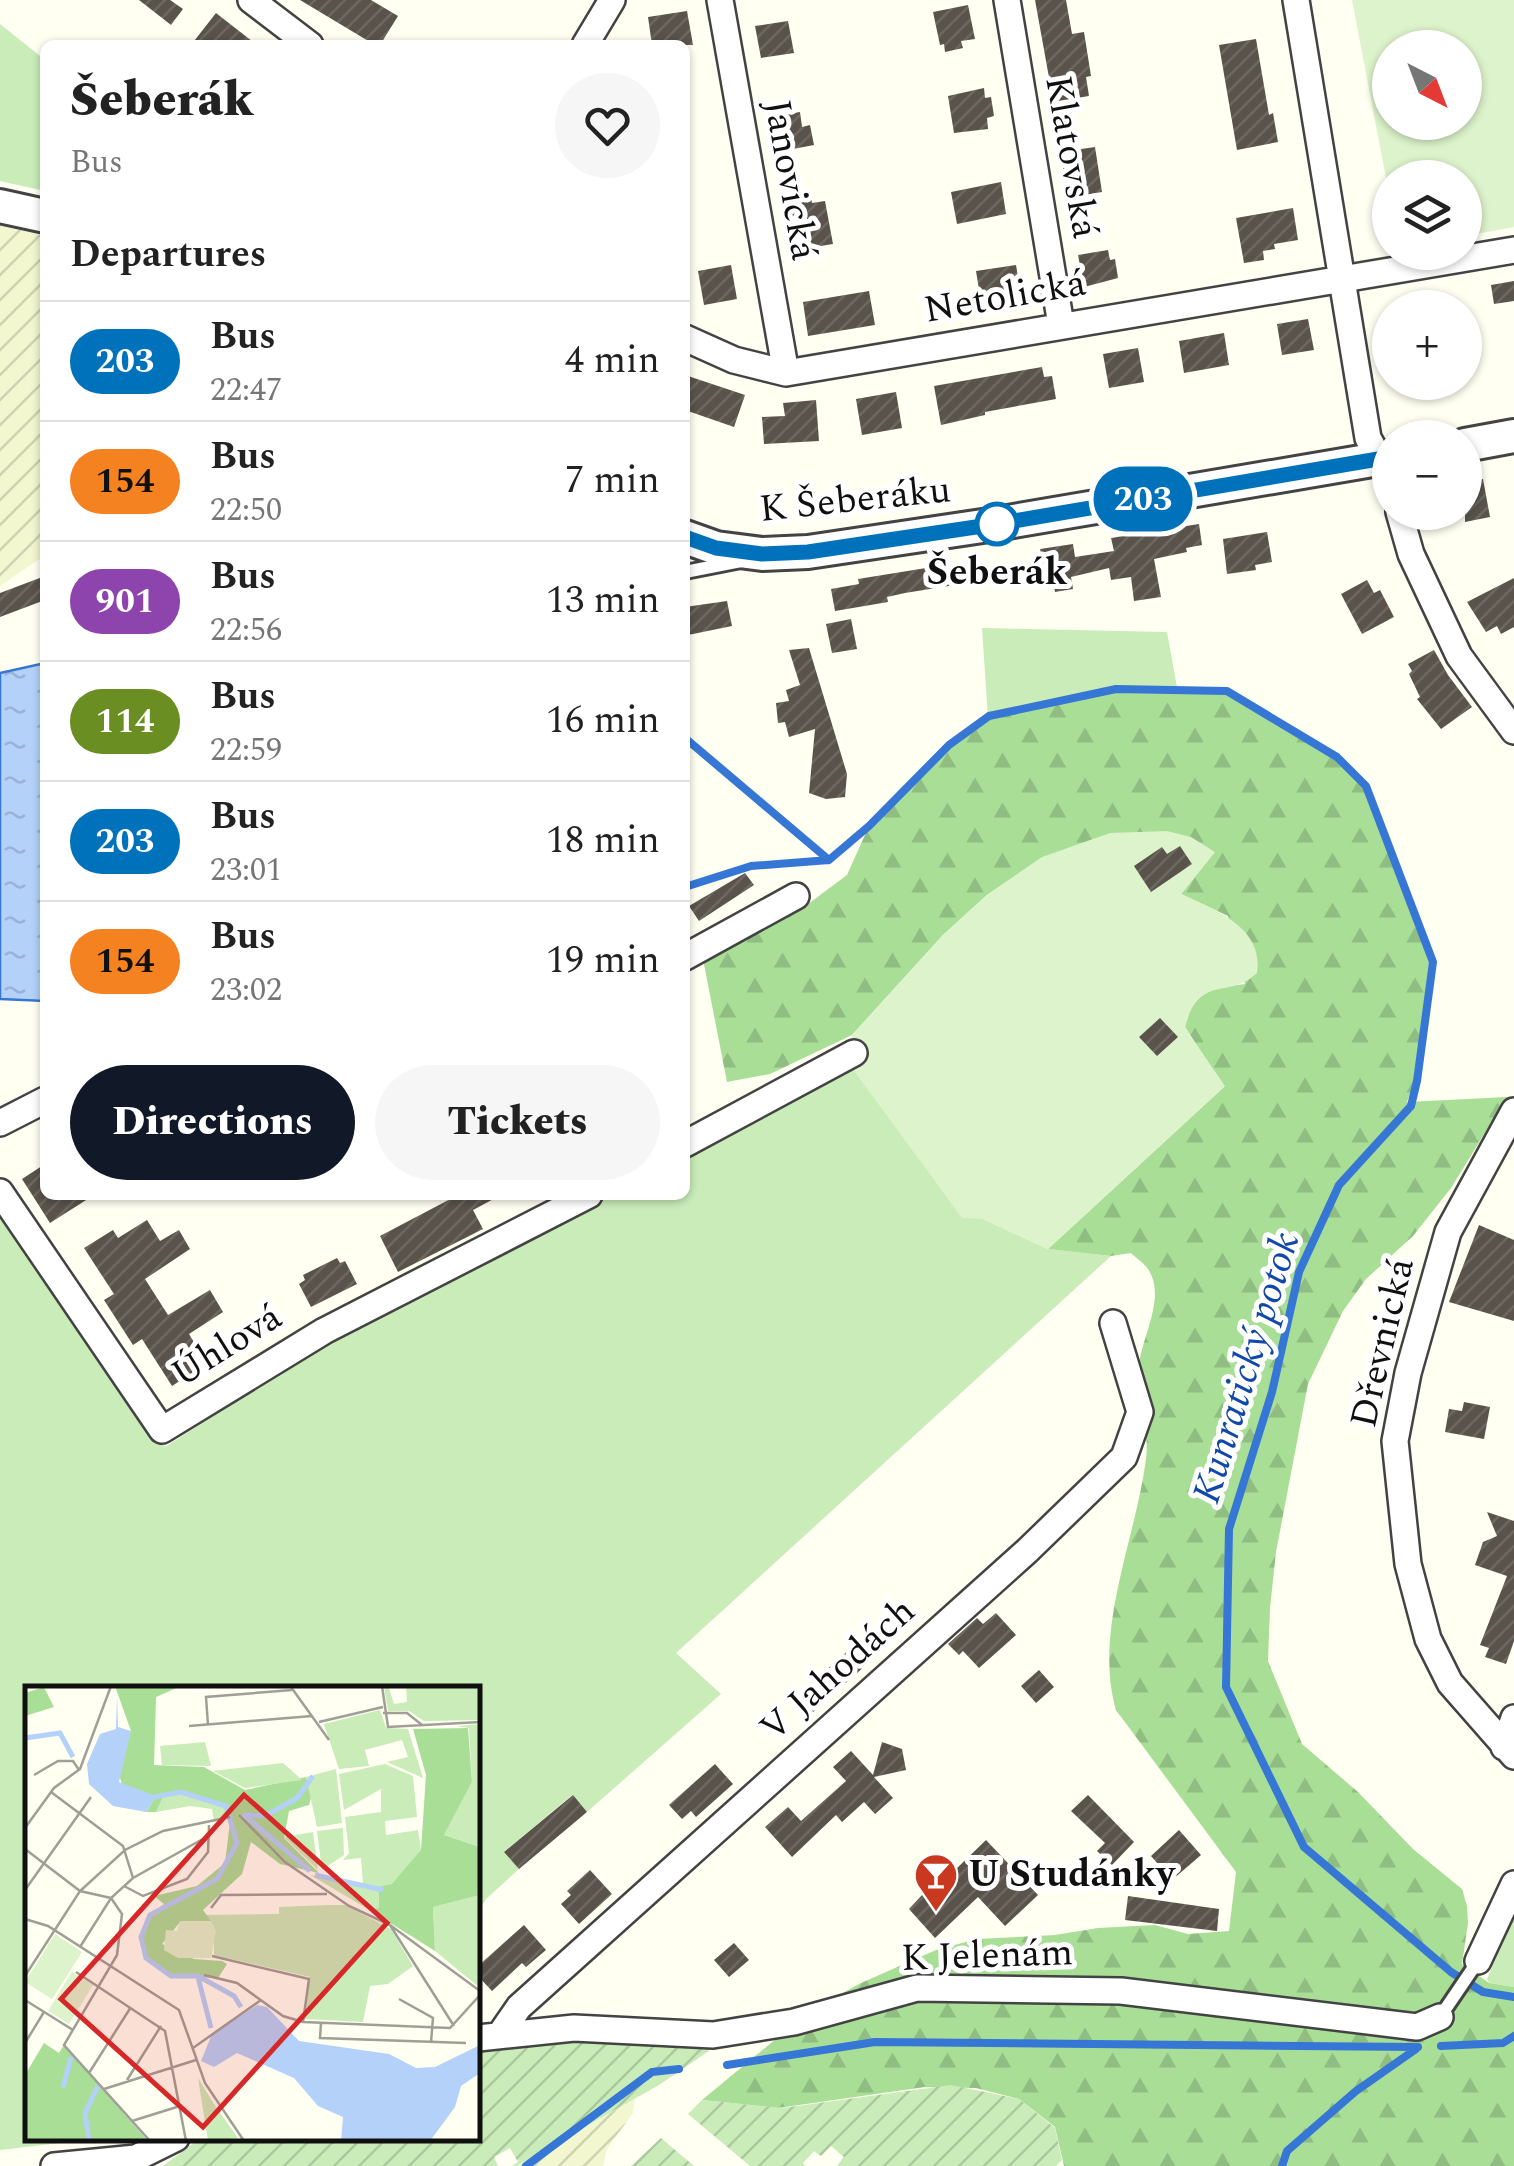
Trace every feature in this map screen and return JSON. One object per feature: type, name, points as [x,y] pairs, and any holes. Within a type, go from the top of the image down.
[{"type":"street","points":[[251,0],[303,40]]},
{"type":"street","points":[[588,40],[612,0]]},
{"type":"street","name":"Janovická","points":[[720,0],[786,372]]},
{"type":"street","name":"Klatovská","points":[[1007,0],[1062,326]]},
{"type":"street","points":[[1296,0],[1372,444]]},
{"type":"street","points":[[0,206],[40,215]]},
{"type":"street","name":"Netolická","points":[[690,340],[734,360],[786,372],[1514,250]]},
{"type":"street","points":[[1482,441],[1514,436]]},
{"type":"street","name":"K Šeberáku","points":[[690,539],[716,548],[762,554],[853,547],[1372,467]]},
{"type":"street","points":[[1404,530],[1410,554],[1459,656],[1514,731]]},
{"type":"street","points":[[690,954],[796,896]]},
{"type":"street","points":[[690,1141],[854,1053]]},
{"type":"street","points":[[0,1123],[40,1103]]},
{"type":"street","name":"Dřevnická","points":[[1509,1751],[1450,1683],[1428,1639],[1408,1564],[1395,1441],[1408,1373],[1448,1232],[1514,1111]]},
{"type":"street","name":"Úhlová","points":[[0,1192],[162,1430],[324,1331],[579,1200]]},
{"type":"street","name":"V Jahodách","points":[[489,2036],[1124,1458],[1140,1412],[1113,1323]]},
{"type":"street","points":[[1509,1751],[1514,1718]]},
{"type":"street","points":[[1478,1961],[1514,1884]]},
{"type":"street","name":"K Jelenám","points":[[489,2036],[574,2028],[713,2036],[794,2022],[917,1988],[1121,1991],[1417,2026],[1440,2017]]},
{"type":"street","points":[[54,2166],[136,2158],[170,2141]]},
{"type":"lane","points":[[690,571],[762,554]]},
{"type":"lane","points":[[1440,2017],[1478,1961]]},
{"type":"green space","points":[[1352,0],[1514,0],[1514,227],[1482,233],[1482,160],[1383,160],[1379,140],[1482,140],[1482,30],[1372,30],[1372,105]]},
{"type":"green space","points":[[0,24],[40,56],[40,190],[0,181]]},
{"type":"green space","points":[[0,225],[40,235],[40,558],[0,586]]},
{"type":"green space","points":[[982,628],[1167,632],[1178,693],[1115,689],[988,718]]},
{"type":"green space","points":[[1116,689],[1221,691],[1337,757],[1365,787],[1433,962],[1417,1075],[1407,1102],[1507,1097],[1451,1188],[1413,1236],[1366,1279],[1343,1311],[1308,1384],[1276,1552],[1268,1661],[1302,1744],[1358,1792],[1413,1849],[1462,1889],[1468,1923],[1462,1964],[1489,1983],[1514,1987],[1514,2166],[1064,2166],[1055,2127],[1019,2099],[976,2088],[925,2087],[778,2108],[702,2100],[811,2010],[936,1950],[977,1939],[1055,1935],[1098,1928],[1155,1925],[1188,1934],[1229,1931],[1236,1872],[1116,1710],[1110,1680],[1113,1617],[1146,1459],[1139,1367],[1154,1305],[1153,1280],[1131,1253],[1111,1256],[1048,1249],[1224,1087],[1185,1027],[1199,998],[1245,984],[1228,916],[1181,894],[1214,853],[988,894],[943,935],[852,1035],[770,1074],[727,1082],[702,954],[804,907],[847,875],[869,826],[949,745],[989,716]]},
{"type":"green space","points":[[1167,831],[1191,837],[1215,852],[1181,894],[1234,922],[1253,944],[1257,957],[1257,973],[1235,986],[1206,993],[1191,1011],[1185,1028],[1225,1086],[1048,1249],[983,1219],[962,1218],[849,1064],[852,1035],[943,935],[988,894],[1042,857],[1110,833]]},
{"type":"green space","points":[[849,1064],[983,1219],[1048,1249],[1111,1256],[676,1653],[721,1694],[587,1812],[572,1795],[505,1851],[519,1869],[480,1910],[480,1686],[25,1686],[25,2141],[78,2141],[0,2150],[0,1209],[122,1396],[165,1447],[339,1335],[593,1200],[690,1200],[690,1148]]},
{"type":"green space","points":[[1514,1914],[1514,1987],[1489,1983],[1487,1979]]},
{"type":"green space","points":[[545,2037],[707,2045],[709,2051],[659,2085],[516,2166],[512,2166],[518,2162],[510,2148],[494,2157],[498,2166],[163,2166],[196,2141],[480,2141],[480,2047]]},
{"type":"green space","points":[[951,2085],[1019,2099],[1055,2128],[1062,2160],[1056,2166],[837,2166],[844,2157],[831,2146],[821,2156],[814,2151],[803,2163],[805,2166],[750,2166],[688,2114],[702,2100],[782,2108]]},
{"type":"green space","points":[[635,2099],[633,2113],[607,2149],[603,2166],[516,2166]]},
{"type":"green space","points":[[661,2138],[694,2166],[631,2166]]},
{"type":"water","points":[[40,664],[40,1001],[0,999],[0,673]]},
{"type":"building","points":[[139,0],[170,0],[183,9],[171,25]]},
{"type":"building","points":[[300,0],[371,0],[398,16],[383,40],[367,40]]},
{"type":"building","points":[[1035,0],[1066,0],[1072,34],[1084,32],[1091,76],[1086,77],[1089,96],[1058,101],[1055,82],[1050,83]]},
{"type":"building","points":[[968,5],[975,39],[961,41],[963,48],[945,52],[933,12]]},
{"type":"building","points":[[687,11],[693,45],[690,40],[651,40],[648,17]]},
{"type":"building","points":[[216,13],[251,40],[195,40]]},
{"type":"building","points":[[788,21],[794,53],[761,58],[755,26]]},
{"type":"building","points":[[1256,39],[1269,115],[1273,113],[1278,142],[1237,150],[1219,45]]},
{"type":"building","points":[[984,88],[985,98],[991,97],[994,116],[987,118],[988,129],[954,133],[948,96]]},
{"type":"building","points":[[800,112],[802,127],[810,125],[814,145],[777,152],[771,117]]},
{"type":"building","points":[[1095,147],[1102,192],[1072,197],[1070,187],[1066,188],[1061,152]]},
{"type":"building","points":[[1001,182],[1006,214],[957,224],[951,192]]},
{"type":"building","points":[[810,192],[812,203],[825,201],[833,244],[808,248],[806,234],[788,237],[781,197]]},
{"type":"building","points":[[1293,208],[1298,240],[1274,244],[1275,249],[1263,251],[1264,260],[1244,263],[1236,218]]},
{"type":"building","points":[[1108,250],[1110,260],[1115,259],[1118,278],[1084,287],[1078,255]]},
{"type":"building","points":[[731,265],[737,299],[704,305],[698,271]]},
{"type":"building","points":[[1016,265],[1022,301],[982,308],[976,271]]},
{"type":"building","points":[[1514,281],[1514,301],[1494,304],[1491,285]]},
{"type":"building","points":[[869,291],[875,325],[808,336],[803,302]]},
{"type":"building","points":[[1308,319],[1314,350],[1282,355],[1277,324]]},
{"type":"building","points":[[1224,333],[1229,365],[1184,373],[1179,341]]},
{"type":"building","points":[[1138,348],[1144,382],[1109,388],[1103,354]]},
{"type":"building","points":[[1042,367],[1044,377],[1052,376],[1056,399],[941,425],[934,386]]},
{"type":"building","points":[[690,377],[745,395],[734,427],[690,412]]},
{"type":"building","points":[[896,392],[902,428],[862,435],[856,399]]},
{"type":"building","points":[[816,400],[819,441],[764,444],[762,417],[785,416],[783,403]]},
{"type":"building","points":[[1482,479],[1490,517],[1482,519]]},
{"type":"building","points":[[1199,524],[1202,545],[1154,559],[1161,597],[1134,601],[1131,577],[1111,580],[1109,568],[1071,577],[1073,589],[1055,592],[1053,579],[1046,581],[1040,549],[1073,544],[1075,557],[1114,551],[1111,538]]},
{"type":"building","points":[[1267,532],[1272,562],[1255,565],[1256,570],[1227,574],[1223,539]]},
{"type":"building","points":[[957,563],[961,584],[835,611],[831,589],[859,584],[858,579]]},
{"type":"building","points":[[40,578],[40,602],[0,617],[0,593]]},
{"type":"building","points":[[1514,578],[1514,627],[1501,634],[1497,626],[1486,632],[1467,602]]},
{"type":"building","points":[[1367,580],[1374,593],[1380,590],[1394,617],[1362,634],[1341,594]]},
{"type":"building","points":[[727,601],[732,626],[690,635],[690,606]]},
{"type":"building","points":[[851,619],[857,649],[832,653],[826,624]]},
{"type":"building","points":[[809,648],[847,774],[845,797],[826,799],[809,793],[815,729],[789,737],[785,722],[778,723],[776,703],[789,701],[786,690],[800,685],[789,650]]},
{"type":"building","points":[[1434,650],[1472,707],[1441,729],[1417,699],[1420,697],[1408,664]]},
{"type":"building","points":[[1180,846],[1192,864],[1151,892],[1134,866],[1162,847],[1167,854]]},
{"type":"building","points":[[745,873],[754,885],[699,921],[690,905]]},
{"type":"building","points":[[1160,1018],[1178,1037],[1157,1056],[1139,1037]]},
{"type":"building","points":[[40,1167],[40,1200],[86,1200],[50,1223],[22,1179]]},
{"type":"building","points":[[448,1200],[492,1200],[473,1210],[483,1229],[398,1272],[380,1236]]},
{"type":"building","points":[[147,1220],[160,1241],[179,1230],[190,1249],[145,1279],[168,1315],[210,1290],[223,1312],[189,1334],[207,1364],[172,1386],[142,1339],[133,1345],[104,1300],[114,1294],[84,1248],[113,1230],[118,1238]]},
{"type":"building","points":[[1479,1225],[1514,1240],[1514,1321],[1449,1302]]},
{"type":"building","points":[[337,1258],[340,1263],[345,1261],[357,1284],[311,1307],[299,1284],[305,1280],[303,1275]]},
{"type":"building","points":[[1464,1402],[1490,1407],[1484,1439],[1445,1432],[1449,1409],[1462,1411]]},
{"type":"building","points":[[1487,1512],[1514,1521],[1514,1641],[1506,1664],[1485,1657],[1489,1648],[1480,1645],[1507,1576],[1475,1565],[1483,1542],[1497,1536]]},
{"type":"building","points":[[996,1613],[1016,1635],[979,1668],[963,1651],[959,1655],[948,1644],[977,1618],[983,1624]]},
{"type":"building","points":[[851,1648],[866,1665],[812,1713],[797,1696]]},
{"type":"building","points":[[1039,1670],[1054,1687],[1036,1703],[1021,1686]]},
{"type":"building","points":[[882,1742],[902,1749],[906,1770],[874,1777],[893,1798],[875,1814],[864,1802],[842,1822],[836,1815],[792,1857],[765,1827],[788,1807],[801,1821],[846,1781],[833,1767],[851,1751],[873,1775]]},
{"type":"building","points":[[715,1764],[733,1784],[696,1817],[691,1811],[682,1819],[669,1805]]},
{"type":"building","points":[[573,1795],[587,1812],[519,1869],[504,1852]]},
{"type":"building","points":[[1088,1795],[1134,1842],[1112,1865],[1097,1851],[1105,1843],[1071,1811]]},
{"type":"building","points":[[1179,1830],[1201,1855],[1172,1880],[1151,1856]]},
{"type":"building","points":[[986,1840],[1038,1895],[1005,1926],[978,1897],[935,1938],[909,1909],[948,1867],[953,1872]]},
{"type":"building","points":[[590,1870],[612,1894],[579,1924],[561,1904],[571,1895],[567,1891]]},
{"type":"building","points":[[1128,1896],[1219,1909],[1217,1931],[1125,1920]]},
{"type":"building","points":[[524,1925],[546,1950],[526,1967],[522,1963],[492,1991],[480,1978],[480,1964]]},
{"type":"building","points":[[734,1943],[749,1960],[729,1977],[714,1960]]},
{"type":"waterway","name":"Kunratický potok","points":[[690,885],[751,866],[829,860],[869,826],[949,745],[989,716],[1116,689],[1227,691],[1337,757],[1366,786],[1433,962],[1417,1081],[1411,1106],[1339,1185],[1299,1272],[1272,1392],[1229,1529],[1226,1687],[1304,1847],[1451,1972],[1483,1992],[1514,1997]]},
{"type":"waterway","points":[[690,742],[829,860]]},
{"type":"waterway","points":[[1441,2046],[1503,2043],[1514,2036]]},
{"type":"waterway","points":[[727,2065],[875,2042],[1418,2047]]},
{"type":"waterway","points":[[1282,2166],[1287,2151],[1356,2091],[1416,2049]]},
{"type":"waterway","points":[[526,2166],[652,2072],[679,2069]]},
{"type":"bus line","name":"203","points":[[690,539],[716,548],[762,554],[853,547],[1372,460]]},
{"type":"place","name":"Šeberák","points":[[997,524]]},
{"type":"place","name":"U Studánky","points":[[936,1913]]}]
